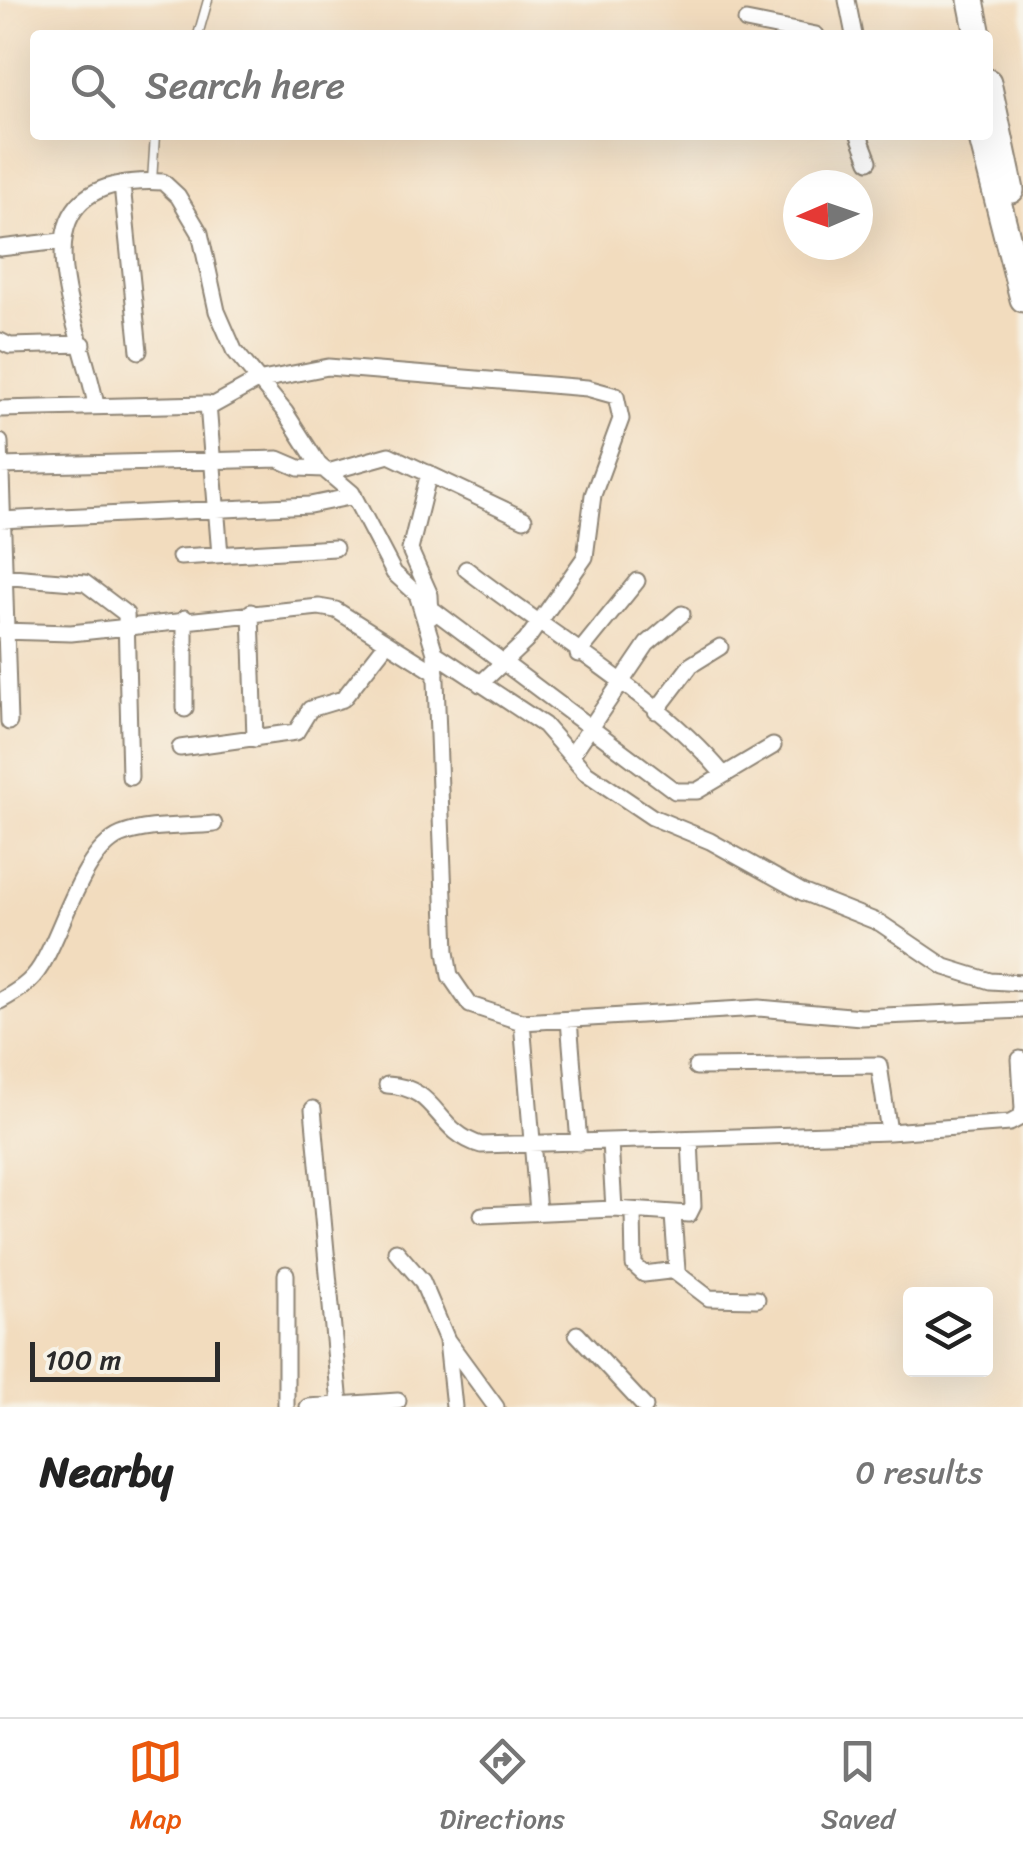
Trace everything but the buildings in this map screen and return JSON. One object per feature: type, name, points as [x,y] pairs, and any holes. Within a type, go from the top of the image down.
[{"type":"main road","points":[[955,0],[960,30]]},
{"type":"main road","points":[[971,0],[977,30]]},
{"type":"main road","points":[[993,108],[1019,241],[1023,300]]},
{"type":"main road","points":[[983,140],[1019,241]]},
{"type":"street","points":[[847,0],[853,30]]},
{"type":"street","points":[[746,21],[791,30]]},
{"type":"street","points":[[861,140],[870,161]]},
{"type":"street","points":[[96,405],[83,344],[70,316],[60,241],[73,215],[94,193],[122,185],[163,182],[178,196],[200,233],[224,331],[326,470],[354,496],[394,572],[417,594],[435,652],[450,976],[470,1006],[522,1022],[759,1008],[862,1017],[1023,1010]]},
{"type":"street","points":[[122,185],[139,352]]},
{"type":"street","points":[[0,248],[60,241]]},
{"type":"street","points":[[0,342],[10,346],[83,344]]},
{"type":"street","points":[[210,407],[258,381],[311,368],[365,368],[587,388],[616,396],[621,419],[593,495],[589,550],[538,625],[480,684]]},
{"type":"street","points":[[0,409],[204,403],[210,407]]},
{"type":"street","points":[[210,407],[220,555]]},
{"type":"street","points":[[0,442],[3,631],[9,722]]},
{"type":"street","points":[[1,466],[278,459],[299,468],[326,470],[383,454],[524,519]]},
{"type":"street","points":[[428,473],[410,550],[432,609],[428,630]]},
{"type":"street","points":[[1,520],[310,505],[354,496]]},
{"type":"street","points":[[180,557],[335,548]]},
{"type":"street","points":[[466,569],[656,711],[697,744],[723,774]]},
{"type":"street","points":[[2,576],[84,583],[121,607],[128,626],[130,777]]},
{"type":"street","points":[[578,654],[637,581]]},
{"type":"street","points":[[3,631],[71,632],[185,618],[327,608],[436,672]]},
{"type":"street","points":[[432,609],[675,791],[698,791],[773,746]]},
{"type":"street","points":[[251,612],[255,740]]},
{"type":"street","points":[[570,756],[656,632],[682,614]]},
{"type":"street","points":[[185,618],[185,709]]},
{"type":"street","points":[[180,748],[292,734],[310,709],[344,699],[386,644]]},
{"type":"street","points":[[656,711],[691,665],[720,646]]},
{"type":"street","points":[[435,652],[544,726],[570,756],[618,798],[652,818],[710,841],[802,892],[880,923],[944,967],[990,981],[1023,983]]},
{"type":"street","points":[[0,1001],[23,988],[41,966],[80,880],[112,840],[138,832],[214,824]]},
{"type":"street","points":[[569,1020],[579,1143]]},
{"type":"street","points":[[522,1022],[538,1212]]},
{"type":"street","points":[[387,1085],[418,1090],[440,1119],[466,1141],[481,1145],[888,1132],[1010,1123],[1021,1117],[1023,1109],[1020,1060]]},
{"type":"street","points":[[696,1067],[880,1066],[888,1132]]},
{"type":"street","points":[[313,1108],[340,1405]]},
{"type":"street","points":[[482,1215],[614,1209],[689,1214],[693,1206],[690,1139]]},
{"type":"street","points":[[610,1142],[614,1209]]},
{"type":"street","points":[[633,1213],[636,1268],[644,1274],[675,1272],[709,1298],[757,1299]]},
{"type":"street","points":[[673,1215],[675,1272]]},
{"type":"street","points":[[396,1251],[422,1281],[446,1340],[496,1407]]},
{"type":"street","points":[[286,1274],[286,1407]]},
{"type":"street","points":[[577,1334],[638,1404]]},
{"type":"street","points":[[446,1340],[454,1407]]},
{"type":"street","points":[[308,1407],[398,1401]]},
{"type":"lane","points":[[199,30],[208,0]]},
{"type":"lane","points":[[152,181],[155,140]]}]
